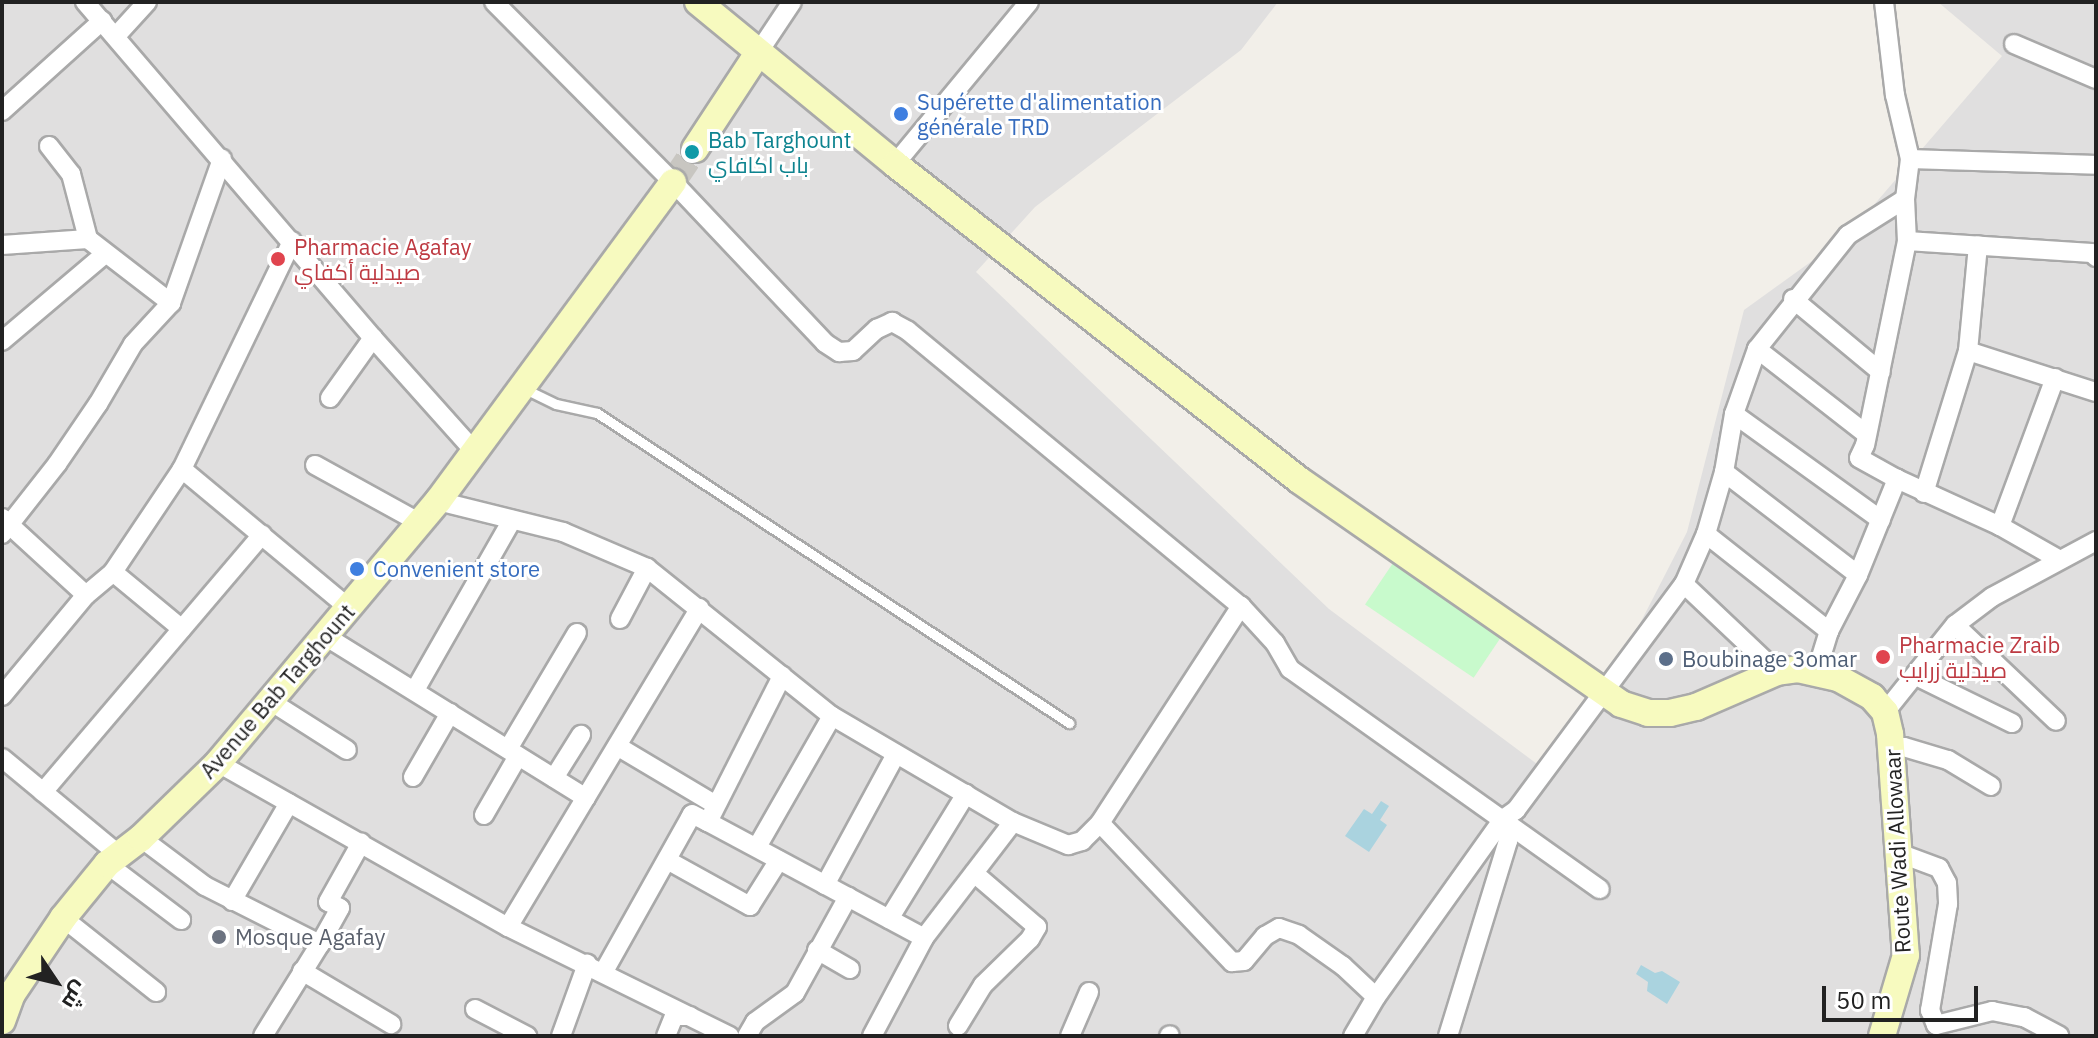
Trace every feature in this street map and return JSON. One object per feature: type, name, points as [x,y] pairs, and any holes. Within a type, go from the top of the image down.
[{"type":"street","points":[[85,2],[373,338],[475,452]]},
{"type":"street","points":[[116,36],[147,2]]},
{"type":"street","points":[[494,2],[673,182],[825,343],[839,352],[853,351],[877,329],[892,322],[908,331],[1241,606],[1275,643],[1290,669],[1600,889]]},
{"type":"street","points":[[698,2],[895,164],[1310,488],[1605,694],[1648,713],[1670,713],[1696,707],[1777,672],[1817,670],[1857,687],[1885,712],[1955,625],[1992,597],[2096,541]]},
{"type":"street","points":[[895,164],[1029,2]]},
{"type":"street","points":[[1884,2],[1895,95],[1910,159],[1905,199],[1907,241],[1881,372],[1865,433],[1865,445],[1859,458],[1924,493],[2000,526],[2058,559]]},
{"type":"street","points":[[695,149],[792,3]]},
{"type":"street","points":[[2,111],[102,21]]},
{"type":"street","points":[[2014,44],[2096,79]]},
{"type":"street","points":[[49,146],[71,174],[88,239],[171,303]]},
{"type":"street","points":[[86,595],[5,526],[98,404],[133,344],[171,303],[222,159]]},
{"type":"street","points":[[1910,159],[2096,165]]},
{"type":"street","name":"Avenue Bab Targhount","points":[[2,1021],[7,994],[63,918],[113,859],[141,838],[218,763],[420,523],[673,182]]},
{"type":"street","points":[[1353,1036],[1376,997],[1503,819],[1516,810],[1684,584],[1706,534],[1724,472],[1734,414],[1757,349],[1793,299],[1848,235],[1905,199]]},
{"type":"street","points":[[2,245],[88,239]]},
{"type":"street","points":[[2,696],[86,595],[113,572],[182,469],[292,241]]},
{"type":"street","points":[[1907,241],[2092,253],[2096,257]]},
{"type":"street","points":[[1924,493],[1968,351],[1978,245]]},
{"type":"street","points":[[2,341],[106,253]]},
{"type":"street","points":[[1793,299],[1881,372]]},
{"type":"street","points":[[330,398],[373,338]]},
{"type":"street","points":[[1757,349],[1865,433]]},
{"type":"street","points":[[1968,351],[2096,392]]},
{"type":"street","points":[[2000,526],[2055,378]]},
{"type":"street","points":[[1734,414],[1881,520]]},
{"type":"street","points":[[315,465],[420,523]]},
{"type":"street","points":[[182,469],[349,608]]},
{"type":"street","points":[[1724,472],[1858,575]]},
{"type":"street","points":[[1817,670],[1829,631],[1858,575],[1897,479]]},
{"type":"street","points":[[438,501],[563,532],[647,568],[832,716],[1013,822],[1068,845],[1082,841],[1100,823],[1241,606]]},
{"type":"street","points":[[415,690],[512,520]]},
{"type":"street","points":[[1706,534],[1829,631]]},
{"type":"street","points":[[43,792],[262,535]]},
{"type":"street","points":[[620,619],[647,568]]},
{"type":"street","points":[[113,572],[182,629]]},
{"type":"street","points":[[1684,584],[1777,672]]},
{"type":"street","points":[[508,927],[700,608]]},
{"type":"street","points":[[1955,625],[2056,721]]},
{"type":"street","points":[[484,815],[513,752],[577,633]]},
{"type":"street","points":[[325,636],[586,798]]},
{"type":"street","points":[[712,814],[782,676]]},
{"type":"street","points":[[1916,676],[2012,723]]},
{"type":"street","points":[[270,701],[347,750]]},
{"type":"street","name":"Route Wadi Allowaar","points":[[1882,1036],[1906,955],[1896,852],[1891,749],[1885,712]]},
{"type":"street","points":[[413,777],[450,713]]},
{"type":"street","points":[[757,847],[832,716]]},
{"type":"street","points":[[554,778],[581,735]]},
{"type":"street","points":[[617,746],[757,847],[924,938]]},
{"type":"street","points":[[1891,749],[1904,747],[1948,760],[1991,786]]},
{"type":"street","points":[[825,885],[896,754]]},
{"type":"street","points":[[2,758],[181,920]]},
{"type":"street","points":[[218,763],[508,927],[730,1036]]},
{"type":"street","points":[[889,919],[966,794]]},
{"type":"street","points":[[232,901],[289,803]]},
{"type":"street","points":[[561,1036],[595,969],[667,860],[692,814],[712,814]]},
{"type":"street","points":[[1448,1036],[1508,841],[1503,819]]},
{"type":"street","points":[[880,1033],[924,938],[1013,822]]},
{"type":"street","points":[[1100,823],[1232,962],[1244,961],[1261,940],[1279,928],[1299,935],[1343,966],[1376,997]]},
{"type":"street","points":[[141,838],[205,886],[320,944]]},
{"type":"street","points":[[263,1036],[340,908],[328,902],[361,843]]},
{"type":"street","points":[[1896,852],[1939,868],[1947,883],[1948,904],[1930,1010],[1936,1025],[1992,1011],[2024,1017],[2059,1036]]},
{"type":"street","points":[[667,860],[750,906],[779,860]]},
{"type":"street","points":[[958,1026],[983,985],[1030,939],[1037,927],[974,873]]},
{"type":"street","points":[[747,1036],[755,1022],[795,993],[848,897]]},
{"type":"street","points":[[63,918],[156,992]]},
{"type":"street","points":[[817,950],[850,969]]},
{"type":"street","points":[[302,971],[391,1024]]},
{"type":"street","points":[[1070,1036],[1089,992]]},
{"type":"street","points":[[475,1009],[527,1036]]},
{"type":"street","points":[[666,1036],[674,1016],[690,1016]]},
{"type":"lane","points":[[521,387],[556,404],[597,413],[1069,723]]},
{"type":"shaded area","points":[[2,2],[1278,2],[1241,50],[1035,207],[976,272],[1329,609],[1537,764],[1613,676],[1687,532],[1744,310],[1848,235],[2002,56],[1938,2],[2096,2],[2096,1036],[2,1036]]},
{"type":"green space","points":[[1393,563],[1502,636],[1474,678],[1365,604]]},
{"type":"water","points":[[1381,801],[1389,806],[1380,820],[1387,825],[1369,852],[1345,836],[1364,809],[1372,814]]},
{"type":"water","points":[[1641,965],[1655,973],[1662,971],[1680,982],[1667,1004],[1647,991],[1648,982],[1636,974]]},
{"type":"tunnel","points":[[673,182],[695,149]]},
{"type":"place","name":"Supérette d'alimentation générale TRD","points":[[901,114]]},
{"type":"place","name":"Bab Targhount باب اكافاي","points":[[692,152]]},
{"type":"place","name":"Pharmacie Agafay صيدلية أكفاي","points":[[278,259]]},
{"type":"place","name":"Convenient store","points":[[357,569]]},
{"type":"place","name":"Pharmacie Zraib صيدلية زرايب","points":[[1883,657]]},
{"type":"place","name":"Boubinage 3omar","points":[[1666,659]]},
{"type":"place","name":"Mosque Agafay","points":[[219,937]]}]
